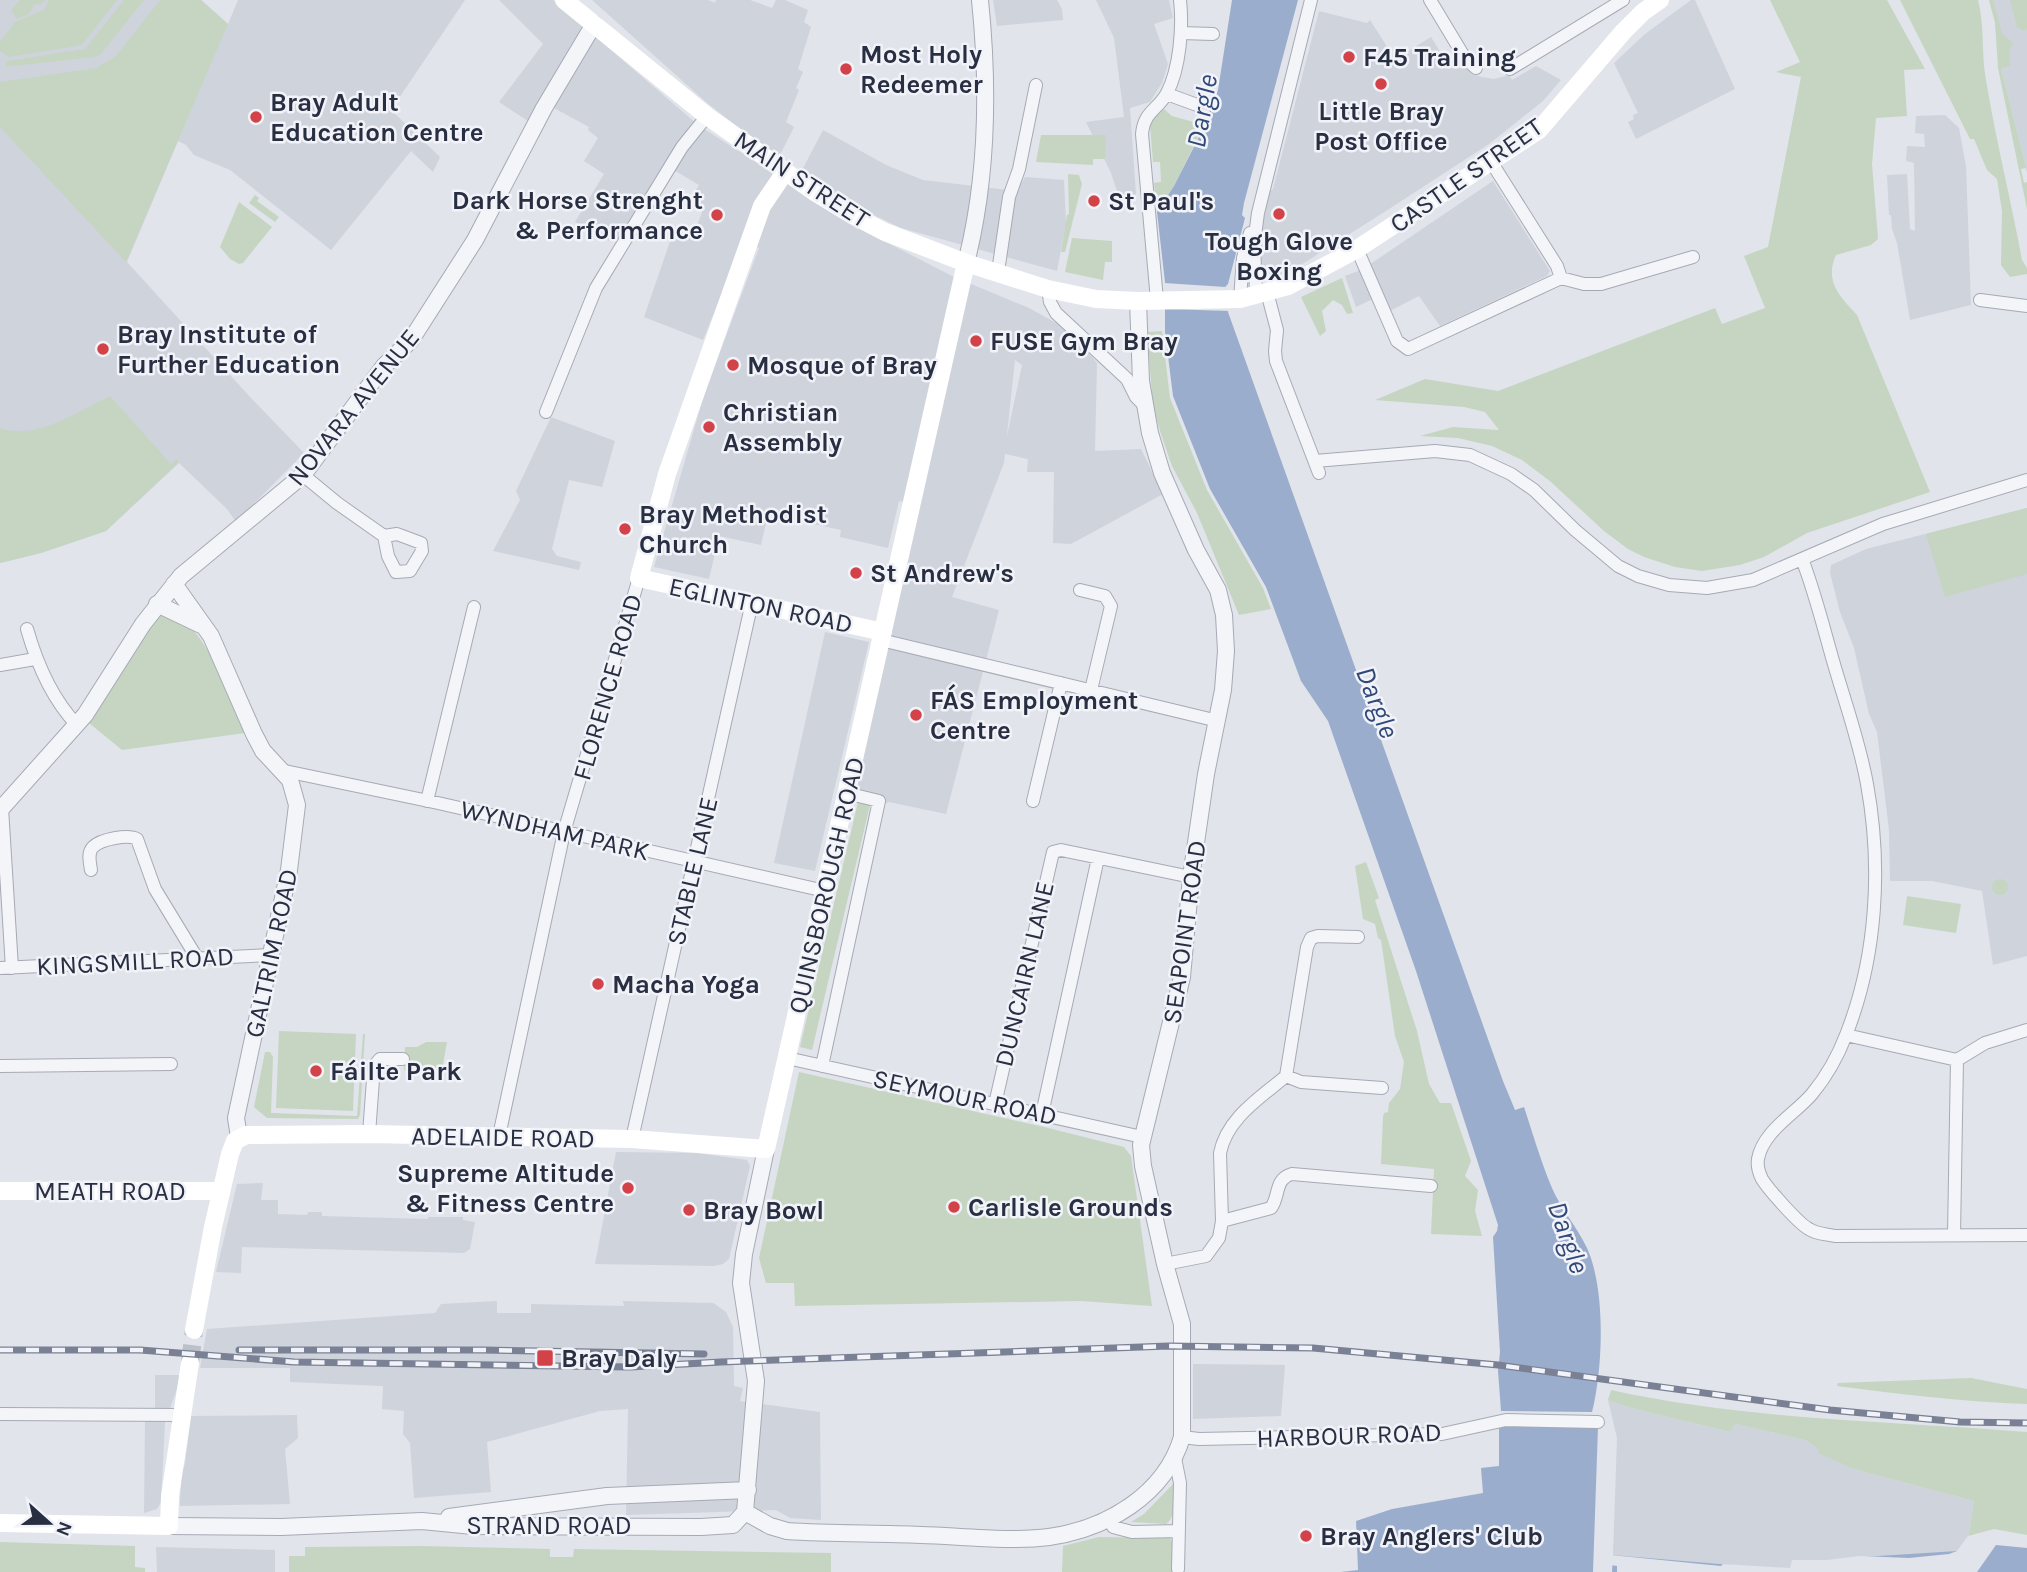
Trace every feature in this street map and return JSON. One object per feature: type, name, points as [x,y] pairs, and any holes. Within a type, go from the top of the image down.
[{"type":"main road","name":"MAIN STREET","points":[[564,0],[707,116],[822,197],[875,227],[965,263],[1048,289],[1096,299],[1246,297]]},
{"type":"main road","name":"CASTLE STREET","points":[[1246,297],[1294,283],[1357,249],[1539,130],[1623,32],[1660,0]]},
{"type":"main road","name":"FLORENCE ROAD","points":[[639,578],[667,474],[762,206],[785,172]]},
{"type":"main road","name":"QUINSBOROUGH ROAD","points":[[766,1149],[965,263]]},
{"type":"main road","name":"EGLINTON ROAD","points":[[639,578],[752,602],[882,636]]},
{"type":"main road","name":"ADELAIDE ROAD","points":[[239,1137],[369,1135],[632,1139],[766,1149]]},
{"type":"main road","points":[[194,1330],[221,1191],[230,1154],[239,1137]]},
{"type":"main road","name":"MEATH ROAD","points":[[0,1191],[221,1191]]},
{"type":"main road","points":[[169,1526],[170,1496],[190,1363]]},
{"type":"main road","name":"STRAND ROAD","points":[[0,1522],[169,1526]]},
{"type":"street","points":[[965,263],[985,141],[986,56],[980,0]]},
{"type":"street","points":[[1160,300],[1142,134],[1145,119],[1167,93],[1176,65],[1181,33],[1180,0]]},
{"type":"street","points":[[1311,0],[1258,213],[1246,297],[1277,330],[1276,361],[1317,467],[1435,450],[1470,455],[1511,474],[1534,490],[1575,530],[1618,566],[1638,576],[1669,584],[1707,588],[1741,584],[1767,576],[1883,524],[2027,480]]},
{"type":"street","points":[[1430,0],[1465,58],[1476,68]]},
{"type":"street","points":[[1510,69],[1624,0],[1631,7],[1643,12]]},
{"type":"street","name":"NOVARA AVENUE","points":[[1,809],[77,725],[157,604],[174,584],[212,549],[303,475],[384,366],[411,340],[475,240],[544,108],[594,24]]},
{"type":"street","points":[[1181,33],[1213,34]]},
{"type":"street","points":[[998,272],[1009,197],[1019,169],[1036,85]]},
{"type":"street","points":[[1167,93],[1197,104]]},
{"type":"street","points":[[546,412],[596,288],[682,148],[707,116]]},
{"type":"street","points":[[1490,160],[1557,266],[1561,278]]},
{"type":"street","points":[[1357,249],[1397,341],[1408,349],[1561,278],[1584,284],[1601,284],[1693,257]]},
{"type":"street","points":[[1048,289],[1050,302],[1056,313],[1127,379],[1136,397],[1145,406]]},
{"type":"street","name":"SEAPOINT ROAD","points":[[745,1512],[770,1526],[798,1532],[1040,1538],[1110,1519],[1136,1503],[1175,1458],[1182,1437],[1182,1324],[1165,1264],[1143,1166],[1142,1137],[1182,977],[1191,877],[1206,774],[1226,669],[1225,633],[1221,601],[1162,473],[1150,433],[1139,344],[1138,300]]},
{"type":"street","points":[[1980,300],[2027,306]]},
{"type":"street","points":[[303,475],[384,536]]},
{"type":"street","points":[[1802,559],[1867,783],[1874,841],[1874,898],[1871,933],[1859,994],[1846,1035],[1811,1095],[1771,1133],[1758,1158],[1759,1171],[1763,1181],[1802,1225],[1811,1231],[1835,1236],[2027,1235]]},
{"type":"street","name":"FLORENCE ROAD","points":[[499,1136],[564,832],[639,578]]},
{"type":"street","points":[[174,584],[211,636],[259,744],[285,771]]},
{"type":"street","points":[[1080,590],[1105,596],[1111,606],[1091,691]]},
{"type":"street","name":"STABLE LANE","points":[[632,1139],[752,602]]},
{"type":"street","points":[[157,604],[201,625]]},
{"type":"street","points":[[428,801],[474,607]]},
{"type":"street","points":[[27,629],[35,659],[64,711],[77,725]]},
{"type":"street","points":[[882,636],[1218,721]]},
{"type":"street","points":[[0,665],[35,659]]},
{"type":"street","points":[[1032,802],[1061,683]]},
{"type":"street","name":"WYNDHAM PARK","points":[[285,771],[825,891]]},
{"type":"street","name":"GALTRIM ROAD","points":[[239,1137],[237,1111],[296,824],[295,791],[285,771]]},
{"type":"street","points":[[822,1066],[879,801],[846,793]]},
{"type":"street","points":[[1,809],[6,968]]},
{"type":"street","points":[[91,870],[90,853],[93,848],[129,836],[137,839],[155,889],[197,958]]},
{"type":"street","name":"DUNCAIRN LANE","points":[[995,1104],[1052,855],[1056,850],[1061,850],[1098,858]]},
{"type":"street","points":[[1042,1114],[1098,858],[1191,877]]},
{"type":"street","points":[[1165,1264],[1206,1256],[1219,1238],[1222,1221],[1220,1153],[1226,1133],[1233,1122],[1286,1076],[1307,947],[1311,938],[1359,937]]},
{"type":"street","name":"KINGSMILL ROAD","points":[[6,968],[271,955]]},
{"type":"street","points":[[1846,1035],[1957,1060],[1985,1043],[2027,1030]]},
{"type":"street","name":"SEYMOUR ROAD","points":[[787,1058],[1142,1137]]},
{"type":"street","points":[[369,1135],[374,1066],[380,1059],[403,1059]]},
{"type":"street","points":[[1954,1235],[1957,1060]]},
{"type":"street","points":[[0,1066],[171,1064]]},
{"type":"street","points":[[1286,1076],[1301,1082],[1382,1088]]},
{"type":"street","name":"QUINSBOROUGH ROAD","points":[[745,1512],[756,1374],[741,1283],[744,1254],[766,1149]]},
{"type":"street","points":[[1222,1221],[1271,1208],[1275,1203],[1280,1181],[1284,1176],[1292,1174],[1431,1186]]},
{"type":"street","points":[[0,1413],[182,1415]]},
{"type":"street","name":"HARBOUR ROAD","points":[[1182,1437],[1237,1439],[1442,1434],[1506,1420],[1598,1422]]},
{"type":"street","points":[[1175,1458],[1180,1483],[1178,1569]]},
{"type":"street","points":[[422,1521],[607,1496],[748,1490]]},
{"type":"street","points":[[528,1506],[533,1525]]},
{"type":"street","name":"STRAND ROAD","points":[[169,1526],[281,1527],[422,1521],[473,1525],[718,1526],[733,1524],[745,1512]]},
{"type":"street","points":[[1110,1519],[1113,1527],[1124,1531],[1179,1531]]},
{"type":"shaded area","points":[[0,0],[201,0],[228,24],[238,0],[465,0],[391,110],[440,157],[433,172],[411,151],[331,250],[230,170],[194,155],[186,145],[178,141],[127,262],[304,453],[236,522],[227,509],[179,463],[106,531],[41,553],[0,563]]},
{"type":"shaded area","points":[[499,0],[553,0],[698,125],[857,227],[952,276],[1029,308],[1067,329],[1097,363],[1095,451],[1141,449],[1163,494],[1071,544],[1053,543],[1054,472],[1027,472],[1028,459],[1005,454],[1004,463],[952,597],[999,610],[946,814],[889,802],[877,807],[850,801],[916,504],[899,501],[888,548],[840,537],[841,530],[768,514],[761,545],[719,536],[709,579],[654,567],[704,395],[759,248],[743,241],[703,340],[644,317],[675,227],[694,233],[704,207],[690,200],[699,185],[667,166],[618,239],[611,242],[575,222],[604,174],[584,161],[598,138],[588,130],[589,127],[543,102],[531,123],[499,102],[543,44]],"holes":[[[1015,360],[1022,365],[1007,436]]]},
{"type":"shaded area","points":[[592,0],[708,0],[715,3],[716,0],[750,0],[772,8],[776,0],[785,0],[808,10],[804,22],[811,27],[798,69],[803,72],[786,122],[794,127],[778,159],[706,102]]},
{"type":"shaded area","points":[[993,0],[1057,0],[1062,9],[1063,20],[997,26]]},
{"type":"shaded area","points":[[1096,0],[1169,0],[1173,18],[1154,24],[1168,64],[1162,83],[1150,102],[1130,108],[1136,195],[1119,197],[1111,173],[1086,122],[1124,117],[1114,38]]},
{"type":"shaded area","points":[[1691,0],[1695,0],[1735,89],[1636,139],[1628,122],[1638,113],[1614,63],[1645,34]]},
{"type":"shaded area","points":[[1989,0],[2027,0],[2027,173],[2001,68]]},
{"type":"shaded area","points":[[1319,11],[1367,23],[1370,20],[1395,59],[1431,37],[1446,61],[1456,59],[1472,74],[1494,79],[1509,75],[1512,80],[1536,66],[1561,80],[1543,101],[1489,144],[1389,209],[1293,270],[1283,274],[1260,274],[1261,255],[1257,244],[1268,193],[1273,189]]},
{"type":"shaded area","points":[[1945,115],[1959,128],[1966,166],[1971,305],[1910,320],[1897,243],[1889,215],[1887,175],[1907,174],[1910,229],[1915,231],[1914,163],[1906,161],[1907,146],[1925,147],[1924,134],[1915,133],[1916,116]]},
{"type":"shaded area","points":[[823,130],[886,165],[923,180],[1017,191],[1025,177],[1064,180],[1066,223],[1057,271],[901,228],[857,207],[800,174]]},
{"type":"shaded area","points":[[1493,181],[1550,271],[1547,276],[1440,326],[1419,296],[1382,315],[1375,298],[1356,307],[1345,276],[1363,269]]},
{"type":"shaded area","points":[[551,417],[615,441],[602,487],[569,480],[552,549],[557,556],[581,562],[579,570],[493,551],[520,500],[516,491]]},
{"type":"shaded area","points":[[2027,508],[2027,956],[1993,965],[1982,891],[1932,881],[1890,881],[1889,830],[1877,732],[1869,714],[1854,648],[1840,612],[1830,573],[1831,565],[1866,549]]},
{"type":"shaded area","points":[[825,632],[869,642],[815,871],[774,863]]},
{"type":"shaded area","points":[[616,1152],[697,1153],[747,1160],[750,1166],[729,1259],[714,1266],[595,1264]]},
{"type":"shaded area","points":[[263,1183],[261,1200],[278,1200],[278,1214],[307,1215],[308,1212],[322,1212],[322,1216],[428,1219],[463,1217],[463,1220],[475,1222],[470,1249],[464,1253],[242,1247],[241,1273],[216,1272],[237,1184]]},
{"type":"shaded area","points":[[497,1301],[497,1313],[531,1313],[531,1304],[624,1306],[623,1301],[713,1303],[726,1312],[733,1327],[734,1386],[743,1388],[740,1401],[820,1412],[821,1520],[790,1518],[776,1510],[626,1515],[628,1409],[600,1411],[487,1442],[491,1492],[414,1498],[410,1443],[403,1434],[404,1411],[382,1409],[383,1386],[290,1382],[290,1368],[200,1368],[207,1329],[435,1313],[441,1304]]},
{"type":"shaded area","points":[[1193,1364],[1285,1365],[1281,1416],[1193,1419]]},
{"type":"shaded area","points":[[155,1375],[181,1375],[165,1422],[161,1502],[157,1509],[144,1513],[145,1421],[155,1421]]},
{"type":"shaded area","points":[[1608,1400],[1730,1432],[1736,1424],[1805,1440],[1857,1470],[1974,1501],[1968,1540],[1957,1551],[1792,1570],[1613,1555],[1617,1438]]},
{"type":"shaded area","points":[[297,1415],[298,1438],[285,1449],[290,1504],[180,1506],[181,1473],[185,1464],[191,1416]]},
{"type":"shaded area","points":[[156,1547],[275,1550],[275,1572],[157,1572]]},
{"type":"green space","points":[[20,0],[45,0],[40,5],[35,4],[29,14],[17,19],[11,10]]},
{"type":"green space","points":[[49,0],[117,0],[82,45],[9,57],[0,51],[0,42],[15,22],[44,10]]},
{"type":"green space","points":[[124,0],[144,0],[101,54],[95,57],[5,67],[7,61],[85,49]]},
{"type":"green space","points":[[160,0],[201,0],[228,24],[126,262],[0,127],[0,82],[96,68],[116,56]]},
{"type":"green space","points":[[1770,0],[1887,0],[1925,69],[1904,70],[1907,116],[1876,118],[1872,164],[1878,239],[1871,245],[1836,255],[1832,273],[1840,295],[1857,315],[1930,492],[1807,533],[1764,557],[1740,565],[1702,571],[1675,567],[1628,549],[1522,460],[1492,446],[1458,438],[1420,436],[1453,427],[1499,430],[1485,412],[1464,407],[1375,400],[1425,379],[1498,391],[1715,308],[1722,324],[1765,308],[1744,256],[1768,247],[1801,77],[1776,72],[1800,62]]},
{"type":"green space","points":[[1900,0],[1978,0],[1990,103],[2027,274],[2010,277],[2001,265],[2002,211],[1997,179],[1987,170],[1974,139],[1970,139]]},
{"type":"green space","points":[[1989,0],[1993,0],[2002,33],[2013,43],[2010,48],[2010,66],[2001,68],[2026,168],[2021,169],[2024,183],[2027,182],[2027,209],[1998,68],[1995,22]]},
{"type":"green space","points":[[2010,0],[2027,0],[2027,29],[2024,31],[2017,27]]},
{"type":"green space","points":[[1164,109],[1172,116],[1204,125],[1174,186],[1157,212],[1154,183],[1161,182],[1160,162],[1153,162],[1150,125]]},
{"type":"green space","points":[[1041,135],[1106,135],[1105,159],[1093,159],[1093,165],[1036,162]]},
{"type":"green space","points":[[1068,174],[1079,175],[1082,184],[1065,252],[1061,252],[1069,214]]},
{"type":"green space","points":[[255,195],[259,198],[257,201],[279,217],[275,222],[249,203]]},
{"type":"green space","points":[[239,202],[272,227],[243,263],[239,264],[230,259],[220,247]]},
{"type":"green space","points":[[1072,238],[1112,241],[1112,262],[1105,262],[1103,280],[1065,272]]},
{"type":"green space","points":[[1342,278],[1353,313],[1347,314],[1342,305],[1333,300],[1322,311],[1326,331],[1320,336],[1301,297]]},
{"type":"green space","points":[[1162,331],[1170,398],[1207,490],[1263,588],[1271,609],[1239,615],[1197,513],[1172,466],[1153,406],[1147,332]]},
{"type":"green space","points":[[110,396],[171,464],[176,459],[179,462],[106,531],[41,553],[0,563],[0,428],[28,431],[42,428]]},
{"type":"green space","points":[[2027,508],[2027,574],[1945,597],[1926,534]]},
{"type":"green space","points":[[159,612],[180,619],[200,639],[210,654],[245,733],[122,750],[89,723],[131,651]]},
{"type":"green space","points":[[858,802],[870,805],[812,1050],[800,1047]]},
{"type":"green space","points":[[1366,862],[1379,898],[1375,900],[1417,1031],[1429,1084],[1440,1103],[1451,1103],[1471,1161],[1465,1176],[1478,1190],[1475,1211],[1482,1236],[1431,1234],[1434,1169],[1381,1164],[1383,1117],[1384,1113],[1388,1112],[1389,1103],[1400,1089],[1404,1062],[1395,1036],[1381,940],[1378,938],[1375,924],[1363,919],[1355,866]]},
{"type":"green space","points":[[1997,879],[2003,879],[2008,887],[2006,893],[1997,895],[1992,890],[1992,884]]},
{"type":"green space","points":[[1907,896],[1961,904],[1956,933],[1903,925]]},
{"type":"green space","name":"Fáilte Park","points":[[279,1031],[356,1034],[353,1111],[276,1108]]},
{"type":"green space","points":[[363,1034],[358,1119],[267,1118],[254,1107],[265,1052],[270,1052],[273,1057],[271,1113],[357,1116]]},
{"type":"green space","points":[[426,1042],[447,1042],[439,1074],[404,1070],[405,1047],[417,1047]]},
{"type":"green space","name":"Carlisle Grounds","points":[[799,1072],[1124,1147],[1131,1156],[1152,1306],[1081,1301],[795,1306],[794,1283],[766,1283],[759,1258]]},
{"type":"green space","points":[[1971,1378],[2027,1389],[2027,1404],[1956,1400],[1837,1386],[1838,1383]]},
{"type":"green space","points":[[1611,1390],[1766,1414],[2027,1432],[2027,1538],[1968,1540],[1974,1501],[1857,1470],[1820,1454],[1816,1447],[1805,1440],[1736,1424],[1730,1432],[1631,1408],[1608,1400]]},
{"type":"green space","points":[[1173,1484],[1174,1500],[1170,1521],[1166,1524],[1131,1522],[1144,1514]]},
{"type":"green space","points":[[1099,1537],[1170,1538],[1174,1545],[1173,1572],[1062,1572],[1063,1546]]},
{"type":"green space","points":[[0,1542],[135,1546],[135,1567],[145,1568],[145,1572],[0,1572]]},
{"type":"green space","points":[[305,1547],[550,1549],[550,1557],[573,1557],[574,1549],[831,1553],[831,1572],[289,1572],[289,1556],[305,1556]]},
{"type":"water","name":"Dargle","points":[[1232,0],[1298,0],[1244,203],[1242,215],[1245,218],[1225,287],[1228,312],[1503,1081],[1515,1110],[1524,1107],[1552,1188],[1583,1240],[1593,1265],[1601,1330],[1599,1374],[1592,1412],[1501,1411],[1493,1237],[1498,1225],[1416,971],[1328,721],[1301,681],[1266,587],[1210,489],[1173,396],[1165,332],[1165,282],[1157,212],[1174,186],[1202,131],[1218,90]]},
{"type":"water","points":[[1503,1424],[1598,1427],[1593,1572],[1341,1572],[1358,1570],[1356,1521],[1392,1509],[1483,1493],[1481,1468],[1499,1466],[1499,1428]]},
{"type":"water","points":[[2027,1538],[2027,1572],[1612,1572],[1613,1555],[1792,1570],[1863,1557],[1957,1551]]},
{"type":"pier","points":[[1164,283],[1225,287],[1232,311],[1163,309]]},
{"type":"pier","points":[[1994,1529],[2027,1535],[2027,1548],[1996,1545],[1977,1572],[1617,1572],[1617,1566],[1610,1565],[1611,1555],[1721,1566],[1790,1568],[1792,1560],[1859,1556],[1909,1558],[1949,1554],[1957,1551],[1968,1536]]},
{"type":"tunnel","points":[[190,1363],[194,1330]]},
{"type":"railway","points":[[0,1350],[140,1350],[294,1362],[630,1367],[1169,1346],[1313,1348],[1498,1365],[1830,1410],[1960,1422],[2027,1423]]},
{"type":"railway","points":[[239,1350],[704,1354]]},
{"type":"place","name":"F45 Training","points":[[1349,57]]},
{"type":"place","name":"Most Holy Redeemer","points":[[846,69]]},
{"type":"place","name":"Little Bray Post Office","points":[[1381,84]]},
{"type":"place","name":"Bray Adult Education Centre","points":[[256,117]]},
{"type":"place","name":"St Paul's","points":[[1094,201]]},
{"type":"place","name":"Tough Glove Boxing","points":[[1279,214]]},
{"type":"place","name":"Dark Horse Strenght & Performance","points":[[717,215]]},
{"type":"place","name":"FUSE Gym Bray","points":[[976,341]]},
{"type":"place","name":"Bray Institute of Further Education","points":[[103,349]]},
{"type":"place","name":"Mosque of Bray","points":[[733,365]]},
{"type":"place","name":"Christian Assembly","points":[[709,427]]},
{"type":"place","name":"Bray Methodist Church","points":[[625,529]]},
{"type":"place","name":"St Andrew's","points":[[856,573]]},
{"type":"place","name":"FÁS Employment Centre","points":[[916,715]]},
{"type":"place","name":"Macha Yoga","points":[[598,984]]},
{"type":"place","name":"Fáilte Park","points":[[316,1071]]},
{"type":"place","name":"Supreme Altitude & Fitness Centre","points":[[628,1188]]},
{"type":"place","name":"Carlisle Grounds","points":[[954,1207]]},
{"type":"place","name":"Bray Bowl","points":[[689,1210]]},
{"type":"place","name":"Bray Daly","points":[[545,1358]]},
{"type":"place","name":"Bray Anglers' Club","points":[[1306,1536]]}]
